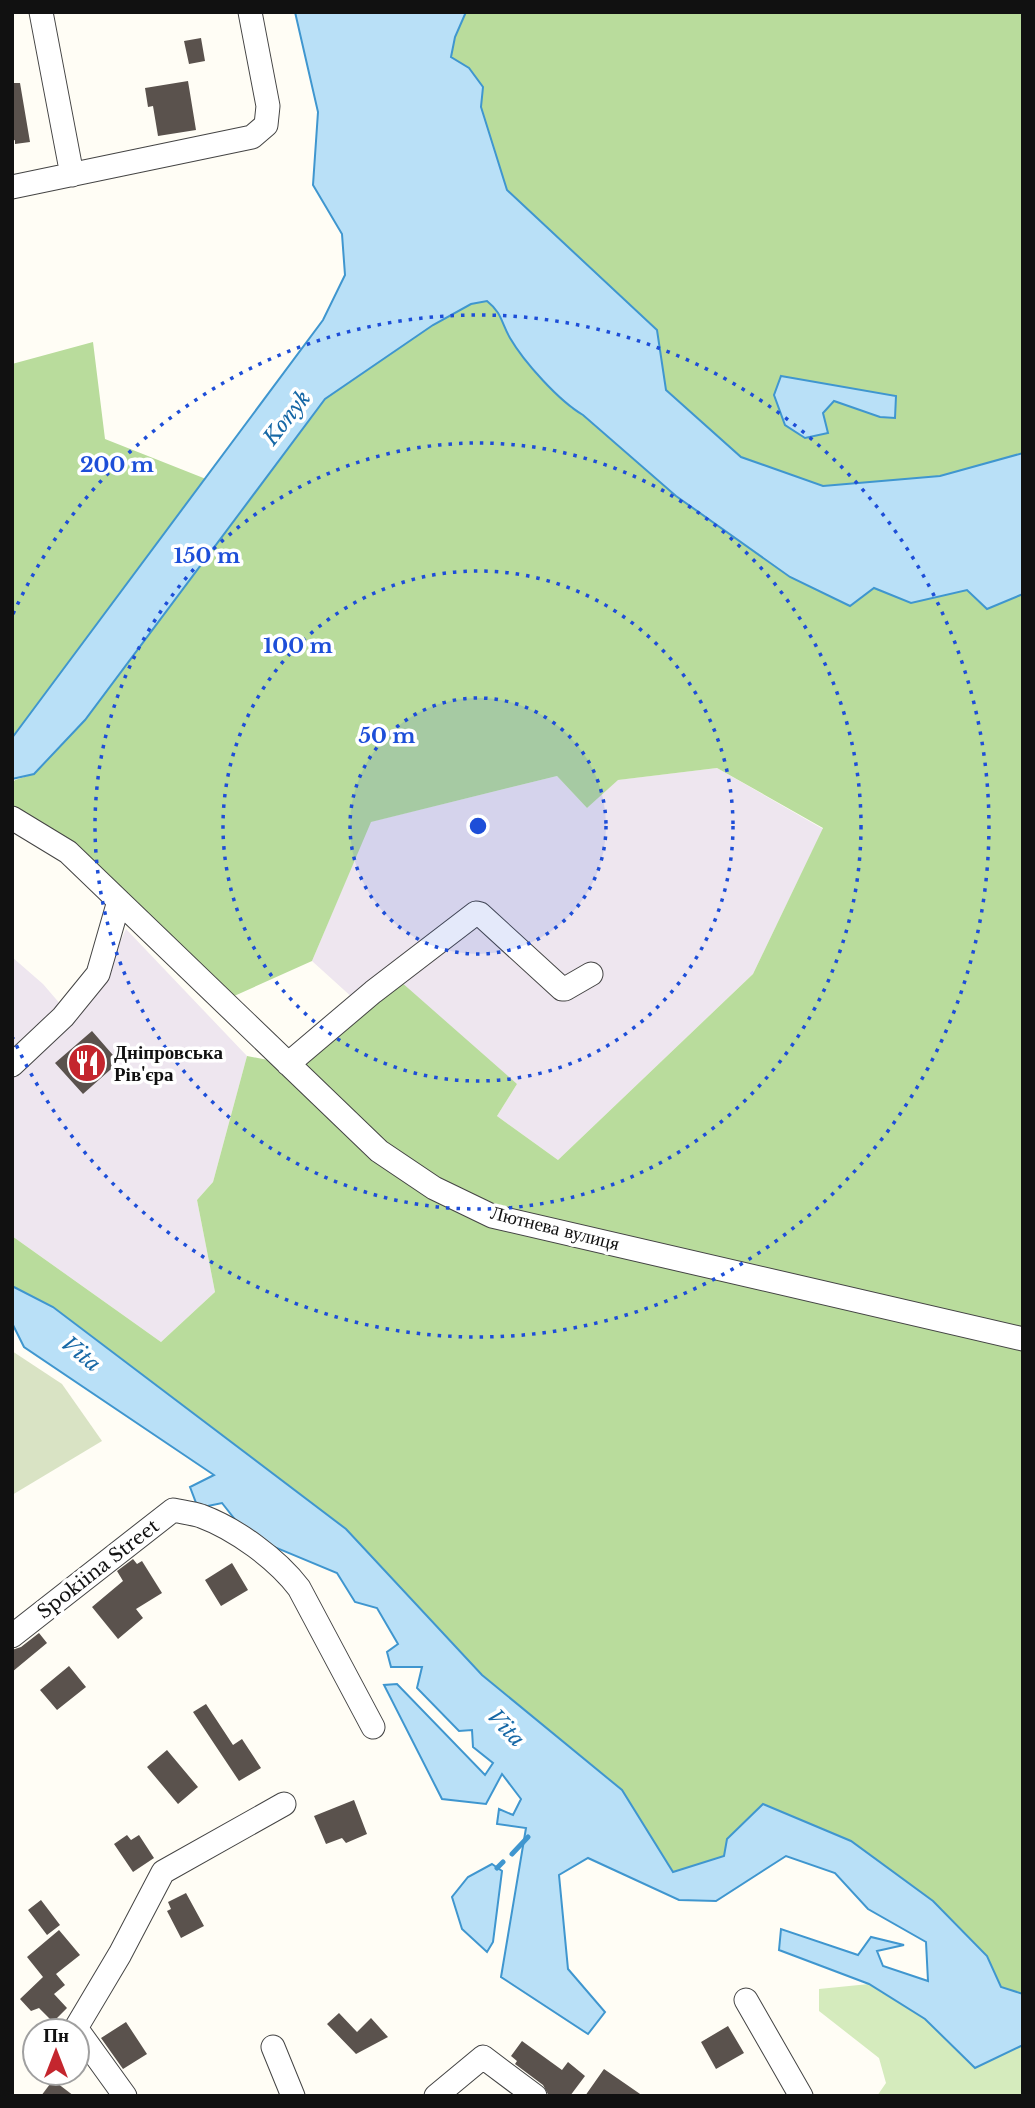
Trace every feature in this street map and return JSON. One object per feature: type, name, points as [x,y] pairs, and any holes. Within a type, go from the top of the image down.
[{"type":"street","points":[[41,12],[72,175]]},
{"type":"street","points":[[12,187],[253,137],[266,125],[268,106],[250,12]]},
{"type":"street","name":"Лютнева вулиця","points":[[12,818],[68,852],[379,1151],[434,1188],[492,1216],[1023,1339]]},
{"type":"street","points":[[12,1065],[63,1017],[98,974],[119,901]]},
{"type":"street","points":[[288,1064],[373,992],[476,913],[562,989],[591,974]]},
{"type":"street","name":"Spokiina Street","points":[[12,1636],[173,1510],[201,1516],[240,1536],[284,1568],[299,1588],[373,1727]]},
{"type":"street","points":[[125,2096],[76,2028],[120,1954],[163,1871],[284,1804]]},
{"type":"street","points":[[746,2000],[801,2096]]},
{"type":"street","points":[[273,2047],[293,2096]]},
{"type":"street","points":[[436,2096],[483,2057],[535,2096]]},
{"type":"shaded area","points":[[717,768],[823,829],[753,974],[558,1160],[497,1116],[517,1084],[365,1009],[312,961],[370,822],[557,776],[587,808],[617,780]]},
{"type":"shaded area","points":[[126,929],[247,1056],[213,1182],[197,1200],[215,1292],[161,1342],[12,1236],[12,957],[43,984],[74,1020],[97,993]]},
{"type":"green space","points":[[466,12],[1023,12],[1023,453],[940,476],[822,486],[741,457],[666,390],[657,330],[507,190],[481,107],[483,87],[451,57],[455,37]]},
{"type":"green space","points":[[487,301],[499,310],[510,338],[571,408],[583,415],[676,496],[790,577],[874,588],[911,603],[967,590],[988,609],[1023,594],[1023,1994],[1001,1987],[987,1956],[933,1901],[851,1841],[724,1856],[673,1872],[622,1790],[482,1675],[346,1529],[53,1307],[12,1286],[12,1236],[161,1342],[215,1292],[197,1200],[213,1182],[247,1056],[288,1064],[400,981],[517,1084],[497,1116],[558,1160],[753,974],[823,828],[717,768],[618,780],[587,808],[557,776],[371,822],[312,961],[223,1001],[12,818],[12,784],[15,780],[34,774],[85,720],[325,399],[433,325],[471,304]]},
{"type":"green space","points":[[93,342],[105,439],[206,479],[12,738],[12,364]]},
{"type":"green space","points":[[12,1351],[62,1384],[102,1441],[12,1495]]},
{"type":"green space","points":[[869,1984],[925,2019],[975,2068],[1023,2045],[1023,2096],[877,2096],[886,2083],[879,2058],[819,2011],[819,1989]]},
{"type":"water","name":"Konyk","points":[[295,12],[466,12],[455,37],[451,57],[469,68],[483,87],[481,107],[507,190],[657,330],[666,390],[741,457],[823,486],[940,476],[1023,453],[1023,594],[987,609],[967,590],[911,603],[874,588],[850,606],[790,577],[676,496],[563,400],[524,358],[498,314],[487,301],[471,304],[433,325],[325,399],[85,720],[34,774],[12,779],[12,738],[323,320],[345,275],[342,234],[313,185],[318,112]]},
{"type":"water","points":[[781,376],[896,396],[895,418],[880,417],[834,401],[823,413],[828,433],[805,438],[785,425],[774,395]]},
{"type":"water","name":"Vita","points":[[12,1286],[53,1307],[346,1529],[482,1675],[622,1790],[673,1872],[724,1856],[727,1839],[763,1804],[851,1841],[933,1901],[987,1956],[1001,1987],[1023,1994],[1023,2045],[975,2068],[925,2019],[869,1984],[779,1950],[781,1929],[858,1955],[871,1937],[904,1945],[877,1951],[883,1966],[928,1981],[926,1942],[868,1909],[835,1873],[786,1856],[716,1901],[679,1900],[588,1858],[559,1875],[568,1969],[605,2012],[588,2034],[501,1977],[526,1828],[497,1824],[499,1809],[513,1815],[521,1799],[502,1774],[486,1804],[442,1799],[384,1685],[397,1684],[485,1775],[493,1763],[473,1747],[472,1730],[459,1731],[417,1688],[422,1667],[391,1667],[387,1652],[398,1644],[377,1608],[355,1602],[337,1573],[248,1536],[222,1503],[198,1508],[190,1487],[214,1475],[24,1347],[12,1323]]},
{"type":"water","points":[[492,1864],[502,1871],[493,1942],[487,1952],[462,1929],[452,1897],[468,1877]]},
{"type":"building","points":[[201,38],[205,61],[189,64],[184,41]]},
{"type":"building","points":[[188,81],[196,130],[158,136],[153,106],[148,107],[145,88]]},
{"type":"building","points":[[12,83],[20,83],[30,142],[15,144],[15,140],[12,141]]},
{"type":"building","name":"Дніпровська Рів'єра","points":[[92,1031],[119,1062],[83,1094],[55,1063]]},
{"type":"building","points":[[133,1559],[137,1564],[142,1561],[162,1593],[136,1609],[143,1618],[118,1639],[92,1607],[123,1581],[117,1571]]},
{"type":"building","points":[[232,1563],[248,1590],[221,1606],[205,1580]]},
{"type":"building","points":[[39,1633],[47,1643],[12,1672],[12,1650],[21,1647]]},
{"type":"building","points":[[69,1666],[86,1687],[57,1710],[40,1690]]},
{"type":"building","points":[[206,1704],[233,1745],[242,1739],[261,1768],[239,1781],[193,1712]]},
{"type":"building","points":[[167,1750],[198,1787],[178,1804],[147,1767]]},
{"type":"building","points":[[354,1800],[367,1834],[346,1843],[342,1838],[326,1844],[314,1816]]},
{"type":"building","points":[[127,1835],[131,1840],[139,1835],[154,1858],[133,1872],[114,1844]]},
{"type":"building","points":[[186,1893],[204,1926],[181,1938],[167,1911],[171,1909],[168,1902]]},
{"type":"building","points":[[41,1900],[60,1925],[47,1935],[28,1910]]},
{"type":"building","points":[[59,1930],[80,1955],[56,1974],[65,1985],[54,1994],[67,2008],[58,2017],[48,2017],[39,2008],[31,2011],[20,1999],[43,1977],[27,1957]]},
{"type":"building","points":[[339,2013],[357,2032],[371,2018],[388,2037],[356,2054],[327,2024]]},
{"type":"building","points":[[126,2022],[147,2054],[123,2069],[101,2038]]},
{"type":"building","points":[[728,2026],[744,2053],[716,2069],[701,2042]]},
{"type":"building","points":[[522,2041],[562,2070],[568,2062],[585,2076],[570,2096],[549,2096],[543,2085],[515,2064],[517,2061],[511,2056]]},
{"type":"building","points":[[604,2069],[643,2096],[585,2096]]},
{"type":"building","points":[[48,2087],[62,2087],[74,2096],[41,2096]]},
{"type":"waterway","points":[[512,1854],[528,1837]]},
{"type":"waterway","points":[[497,1868],[503,1862]]},
{"type":"place","name":"Дніпровська Рів'єра","points":[[87,1063]]}]
